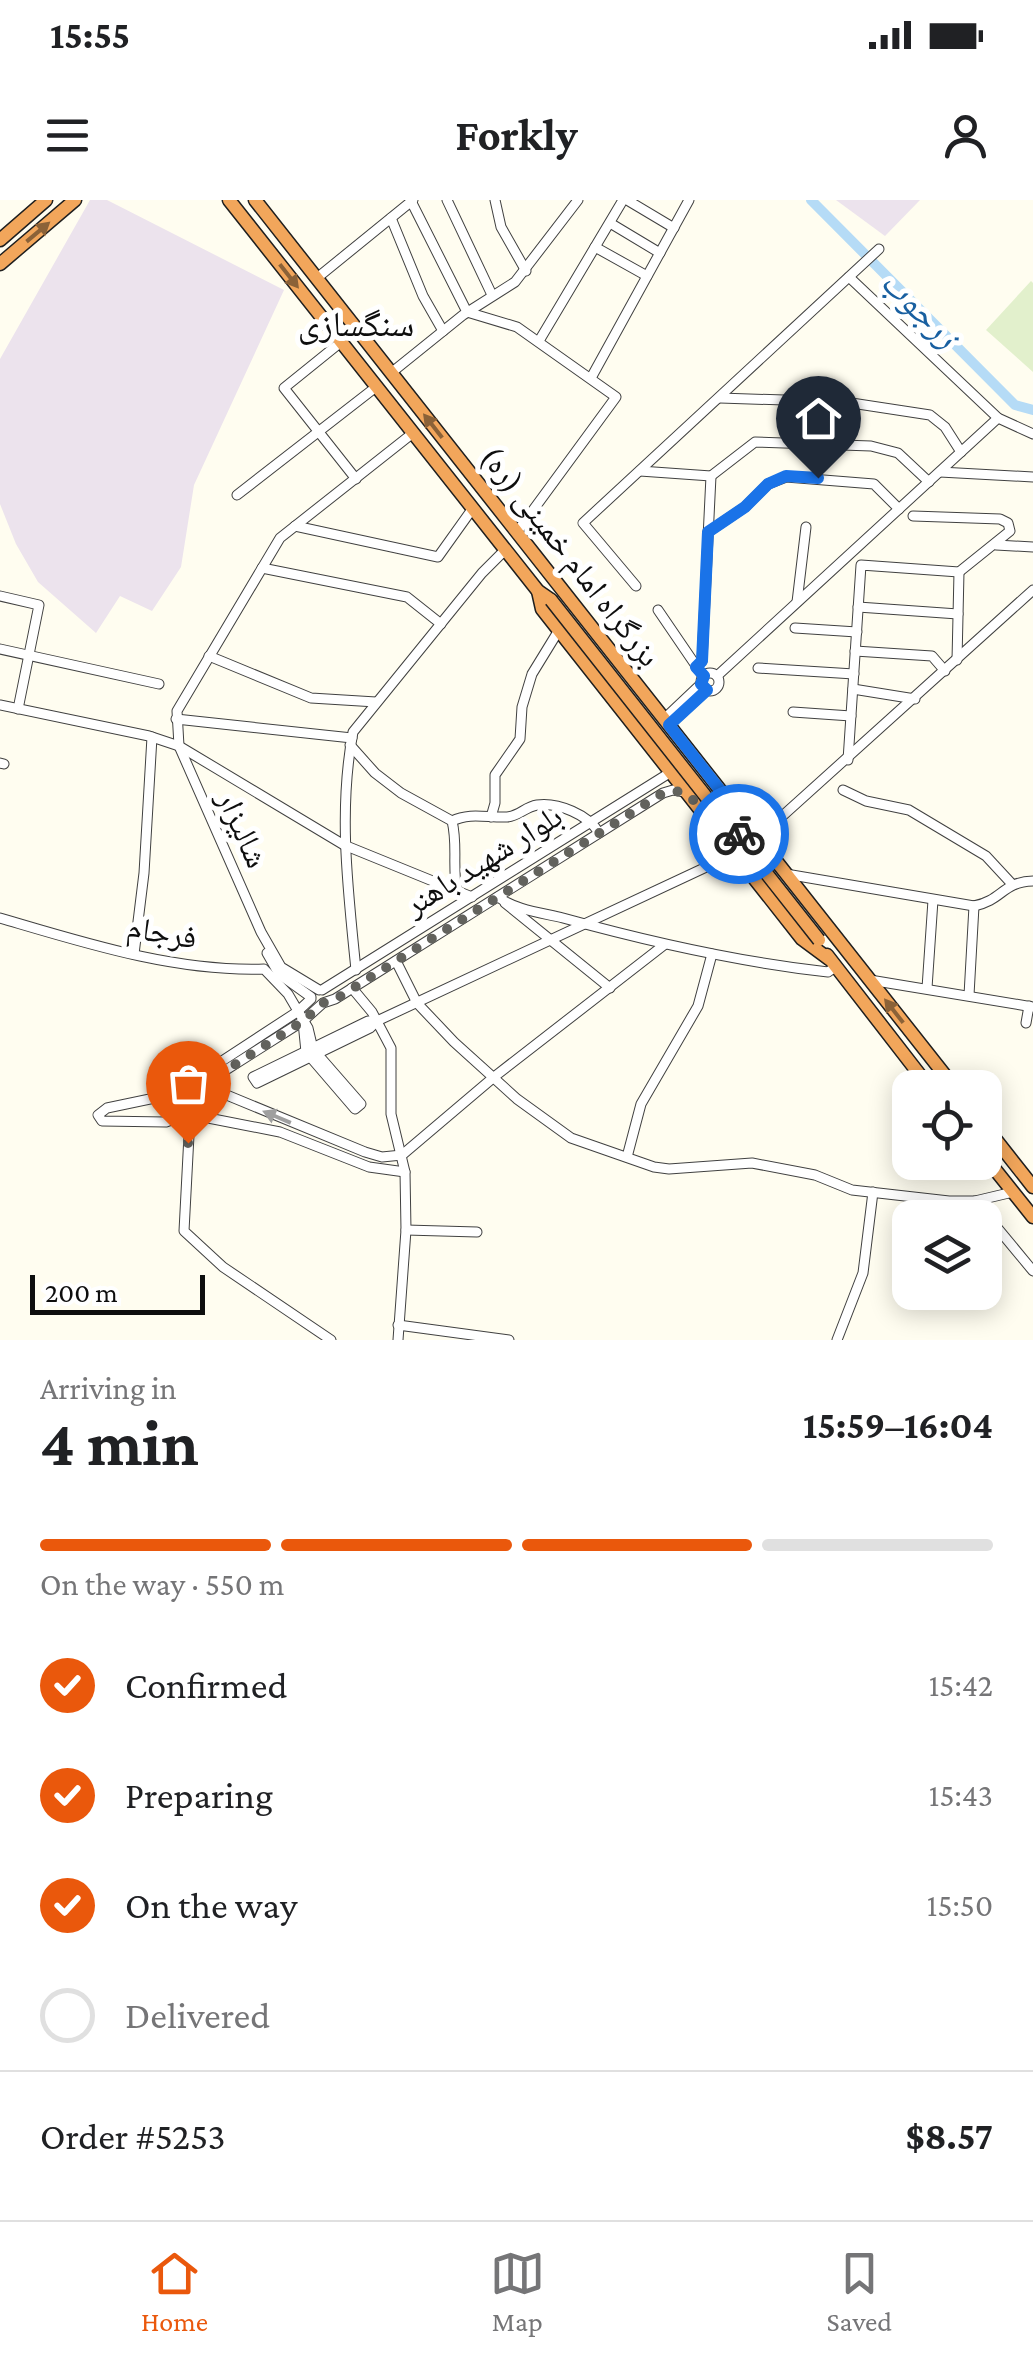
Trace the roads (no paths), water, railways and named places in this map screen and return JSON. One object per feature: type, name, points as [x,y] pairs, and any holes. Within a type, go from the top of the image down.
[{"type":"highway","points":[[0,240],[46,200]]},
{"type":"highway","points":[[0,264],[75,200]]},
{"type":"highway","points":[[218,200],[232,204]]},
{"type":"highway","name":"بزرگراه امام خمینی (ره)","points":[[255,200],[519,530],[941,1070]]},
{"type":"highway","name":"بزرگراه امام خمینی (ره)","points":[[232,204],[538,591],[551,600],[819,940],[832,963],[916,1070]]},
{"type":"highway","name":"بزرگراه امام خمینی (ره)","points":[[538,591],[542,608],[689,796],[804,941],[832,963]]},
{"type":"highway","points":[[671,772],[685,745]]},
{"type":"highway","points":[[671,772],[686,764],[704,770]]},
{"type":"highway","points":[[728,845],[746,823]]},
{"type":"highway","points":[[1002,1147],[1033,1186]]},
{"type":"highway","points":[[1002,1178],[1033,1218]]},
{"type":"street","points":[[447,200],[492,294]]},
{"type":"street","points":[[495,200],[501,226],[526,272]]},
{"type":"street","points":[[391,373],[467,312],[526,272],[578,200]]},
{"type":"street","points":[[538,340],[625,200],[674,228]]},
{"type":"street","points":[[591,378],[689,200]]},
{"type":"street","points":[[316,278],[412,201],[467,312],[511,324],[616,397],[519,530],[488,486]]},
{"type":"street","points":[[391,218],[423,296],[443,332]]},
{"type":"street","points":[[610,222],[660,253]]},
{"type":"street","points":[[595,247],[647,276]]},
{"type":"street","points":[[636,586],[583,523],[879,249]]},
{"type":"street","points":[[850,276],[998,418],[1033,434]]},
{"type":"street","points":[[341,342],[284,388],[356,479]]},
{"type":"street","points":[[237,496],[376,387]]},
{"type":"street","points":[[720,398],[845,402],[930,415],[945,427],[961,452]]},
{"type":"street","points":[[717,676],[998,418]]},
{"type":"street","points":[[413,433],[280,538],[176,719],[351,742],[375,773],[401,794],[452,821],[457,892]]},
{"type":"street","points":[[640,471],[711,476],[755,442],[871,446],[898,453],[928,482]]},
{"type":"street","points":[[940,472],[1033,478]]},
{"type":"street","points":[[702,679],[711,476]]},
{"type":"street","points":[[708,532],[745,507],[768,484],[786,476],[874,484],[899,509]]},
{"type":"street","points":[[295,526],[438,556],[472,508]]},
{"type":"street","points":[[848,760],[861,566],[959,572],[1010,531],[1004,520],[914,516]]},
{"type":"street","points":[[798,602],[806,527]]},
{"type":"street","points":[[996,545],[1033,547]]},
{"type":"street","points":[[356,970],[344,845],[351,742],[360,721],[482,572],[505,550]]},
{"type":"street","points":[[262,568],[407,597],[441,624]]},
{"type":"street","points":[[957,660],[959,572]]},
{"type":"street","points":[[758,838],[1033,590]]},
{"type":"street","points":[[0,596],[39,605],[18,708]]},
{"type":"street","points":[[858,606],[958,614]]},
{"type":"street","points":[[658,610],[702,679],[718,687],[717,676]]},
{"type":"street","points":[[795,628],[856,632]]},
{"type":"street","points":[[491,816],[495,775],[520,739],[522,707],[532,674],[559,630]]},
{"type":"street","points":[[0,650],[159,684]]},
{"type":"street","points":[[855,650],[932,656],[945,671]]},
{"type":"street","points":[[209,656],[311,698],[376,702]]},
{"type":"street","points":[[758,668],[854,674]]},
{"type":"street","points":[[666,722],[702,679],[712,673],[717,676]]},
{"type":"street","points":[[852,689],[915,699]]},
{"type":"street","points":[[0,704],[179,746],[344,845],[472,896]]},
{"type":"street","points":[[793,712],[851,716]]},
{"type":"street","name":"شالیزار","points":[[176,719],[179,746],[272,965],[316,994],[316,1004],[323,1003]]},
{"type":"street","points":[[134,954],[144,876],[152,737]]},
{"type":"street","name":"بلوار شهید باهنر","points":[[300,1016],[316,994],[671,772]]},
{"type":"street","name":"بلوار شهید باهنر","points":[[300,1016],[500,899],[668,790],[689,796]]},
{"type":"street","points":[[843,790],[866,801],[908,810],[986,856],[1011,883]]},
{"type":"street","points":[[452,821],[463,816],[514,817],[540,804],[592,821],[599,833]]},
{"type":"street","points":[[558,842],[565,854]]},
{"type":"street","points":[[312,1053],[254,1077],[256,1083],[312,1053],[374,1016],[416,1003],[717,862],[728,845]]},
{"type":"street","points":[[786,874],[974,906],[989,903],[1011,883],[1033,881]]},
{"type":"street","points":[[500,899],[583,924],[712,954],[828,972],[832,963]]},
{"type":"street","points":[[500,899],[610,988]]},
{"type":"street","points":[[927,988],[933,900]]},
{"type":"street","points":[[969,996],[974,906]]},
{"type":"street","name":"فرجام","points":[[0,918],[134,954],[243,970],[272,965]]},
{"type":"street","points":[[193,1080],[204,1080],[364,1152],[402,1155],[494,1077],[664,944]]},
{"type":"street","points":[[627,1156],[641,1104],[698,1006],[712,954]]},
{"type":"street","points":[[396,961],[416,1003],[463,1052],[570,1138],[654,1167],[752,1163],[790,1169],[852,1190],[964,1200]]},
{"type":"street","points":[[272,965],[300,1016],[312,1053],[355,1109],[360,1104],[312,1053]]},
{"type":"street","points":[[870,980],[1031,1007],[1026,1023]]},
{"type":"street","points":[[363,982],[374,1016],[391,1048],[391,1114],[404,1172],[406,1230],[398,1340]]},
{"type":"street","points":[[352,988],[374,1016]]},
{"type":"street","points":[[300,1016],[222,1073],[215,1088],[213,1110],[166,1122],[102,1122],[98,1114],[107,1108],[169,1095],[300,1016]]},
{"type":"street","points":[[169,1095],[169,1109],[280,1132],[369,1166],[404,1172]]},
{"type":"street","points":[[191,1116],[184,1231],[223,1268],[332,1340]]},
{"type":"street","points":[[837,1340],[863,1273],[873,1192]]},
{"type":"street","points":[[979,1200],[1013,1192]]},
{"type":"street","points":[[406,1230],[477,1232]]},
{"type":"street","points":[[1002,1233],[1033,1270]]},
{"type":"street","points":[[398,1326],[509,1340]]},
{"type":"waterway","name":"زرجوب","points":[[811,200],[1015,405],[1033,410]]},
{"type":"district","name":"سنگسازی","points":[[356,324]]}]
